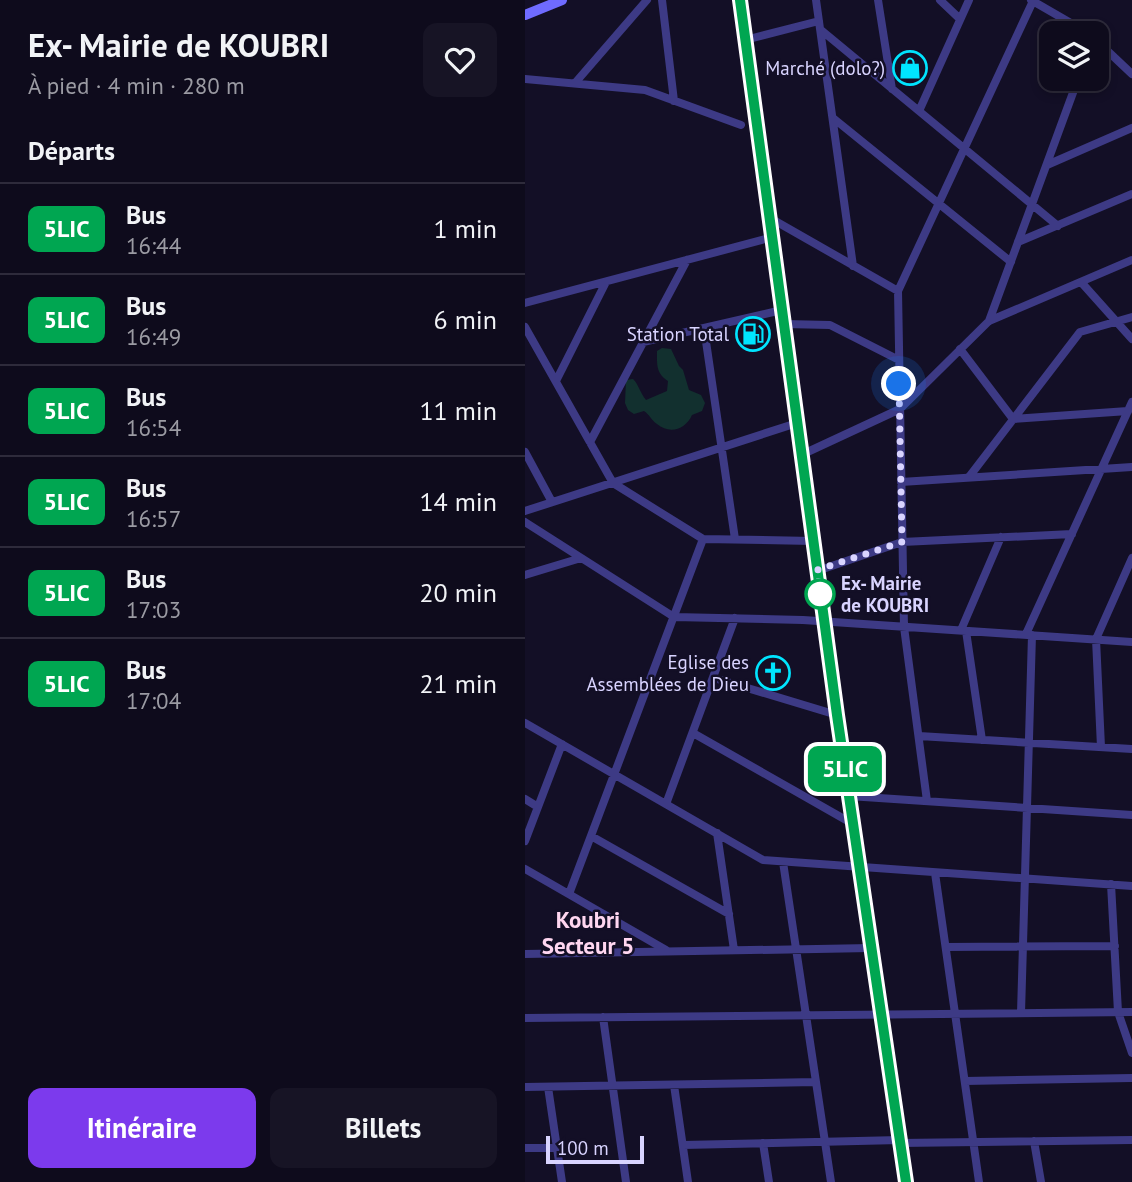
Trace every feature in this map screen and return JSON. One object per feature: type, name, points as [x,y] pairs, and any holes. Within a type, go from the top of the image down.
[{"type":"highway","points":[[740,0],[837,715],[906,1182]]},
{"type":"main road","points":[[525,15],[538,5],[562,0]]},
{"type":"street","points":[[575,83],[647,0]]},
{"type":"street","points":[[662,0],[674,101]]},
{"type":"street","points":[[816,0],[853,266]]},
{"type":"street","points":[[878,0],[892,89]]},
{"type":"street","points":[[940,0],[960,19]]},
{"type":"street","points":[[919,111],[969,0]]},
{"type":"street","points":[[927,801],[904,627],[898,291],[1032,1],[1068,21]]},
{"type":"street","points":[[745,40],[820,26]]},
{"type":"street","points":[[820,26],[1058,226]]},
{"type":"street","points":[[1109,52],[1132,74]]},
{"type":"street","points":[[525,79],[645,90],[741,125]]},
{"type":"street","points":[[989,321],[1074,91]]},
{"type":"street","points":[[833,118],[1011,262]]},
{"type":"street","points":[[1047,165],[1132,128]]},
{"type":"street","points":[[1018,242],[1132,194]]},
{"type":"street","points":[[770,218],[898,291]]},
{"type":"street","points":[[525,303],[773,237]]},
{"type":"street","points":[[590,442],[687,260]]},
{"type":"street","points":[[801,455],[900,409],[989,321],[1132,260]]},
{"type":"street","points":[[556,381],[606,282]]},
{"type":"street","points":[[1081,282],[1132,339]]},
{"type":"street","points":[[643,342],[782,310]]},
{"type":"street","points":[[969,477],[1080,332],[1132,317]]},
{"type":"street","points":[[784,324],[829,325],[899,360]]},
{"type":"street","points":[[525,327],[613,483],[703,539],[813,541]]},
{"type":"street","points":[[704,328],[735,539]]},
{"type":"street","points":[[960,349],[1013,419]]},
{"type":"street","points":[[1021,1013],[1029,742],[1029,635],[1132,402]]},
{"type":"street","points":[[1013,419],[1128,411]]},
{"type":"street","points":[[525,511],[797,423]]},
{"type":"street","points":[[525,452],[552,502]]},
{"type":"street","points":[[901,482],[1132,467]]},
{"type":"street","points":[[525,522],[674,617],[824,622],[1132,642]]},
{"type":"street","points":[[817,570],[902,542],[1072,534]]},
{"type":"street","points":[[982,740],[964,630],[1001,537]]},
{"type":"street","points":[[569,894],[703,539]]},
{"type":"street","points":[[525,575],[581,558]]},
{"type":"street","points":[[1101,747],[1096,639],[1132,558]]},
{"type":"street","points":[[666,804],[735,618]]},
{"type":"street","points":[[714,678],[837,715]]},
{"type":"street","points":[[525,723],[763,860],[860,869],[1132,886]]},
{"type":"street","points":[[693,733],[853,824]]},
{"type":"street","points":[[919,736],[1132,748]]},
{"type":"street","points":[[525,841],[562,744]]},
{"type":"street","points":[[849,796],[1132,815]]},
{"type":"street","points":[[525,799],[538,807]]},
{"type":"street","points":[[717,833],[734,950]]},
{"type":"street","points":[[591,836],[729,914]]},
{"type":"street","points":[[783,862],[831,1182]]},
{"type":"street","points":[[525,869],[669,951]]},
{"type":"street","points":[[935,873],[979,1182]]},
{"type":"street","points":[[1111,884],[1118,1012],[1132,1053]]},
{"type":"street","points":[[946,947],[1115,946]]},
{"type":"street","points":[[525,954],[871,948]]},
{"type":"street","points":[[525,1018],[1132,1012]]},
{"type":"street","points":[[603,1017],[626,1182]]},
{"type":"street","points":[[965,1081],[1132,1078]]},
{"type":"street","points":[[525,1087],[816,1082]]},
{"type":"street","points":[[674,1085],[688,1182]]},
{"type":"street","points":[[548,1087],[562,1182]]},
{"type":"street","points":[[683,1145],[1132,1140]]},
{"type":"street","points":[[1034,1141],[1041,1182]]},
{"type":"street","points":[[763,1143],[769,1182]]},
{"type":"street","points":[[525,1148],[557,1148]]},
{"type":"green space","points":[[662,348],[671,349],[683,370],[689,390],[701,395],[705,403],[702,411],[692,415],[682,427],[672,430],[662,427],[644,411],[634,414],[628,410],[625,403],[626,380],[633,379],[646,400],[667,391],[668,381],[661,375],[657,365],[657,351]]},
{"type":"bus line","name":"5LIC","points":[[740,0],[810,524],[906,1182]]},
{"type":"place","name":"Marché (dolo?)","points":[[910,68]]},
{"type":"place","name":"Station Total","points":[[753,334]]},
{"type":"place","name":"Ex- Mairie de KOUBRI","points":[[820,594]]},
{"type":"place","name":"Eglise des Assemblées de Dieu","points":[[773,673]]},
{"type":"district","name":"Koubri Secteur 5","points":[[588,932]]},
{"type":"route","points":[[820,594],[817,570],[902,542],[899,384]]}]
